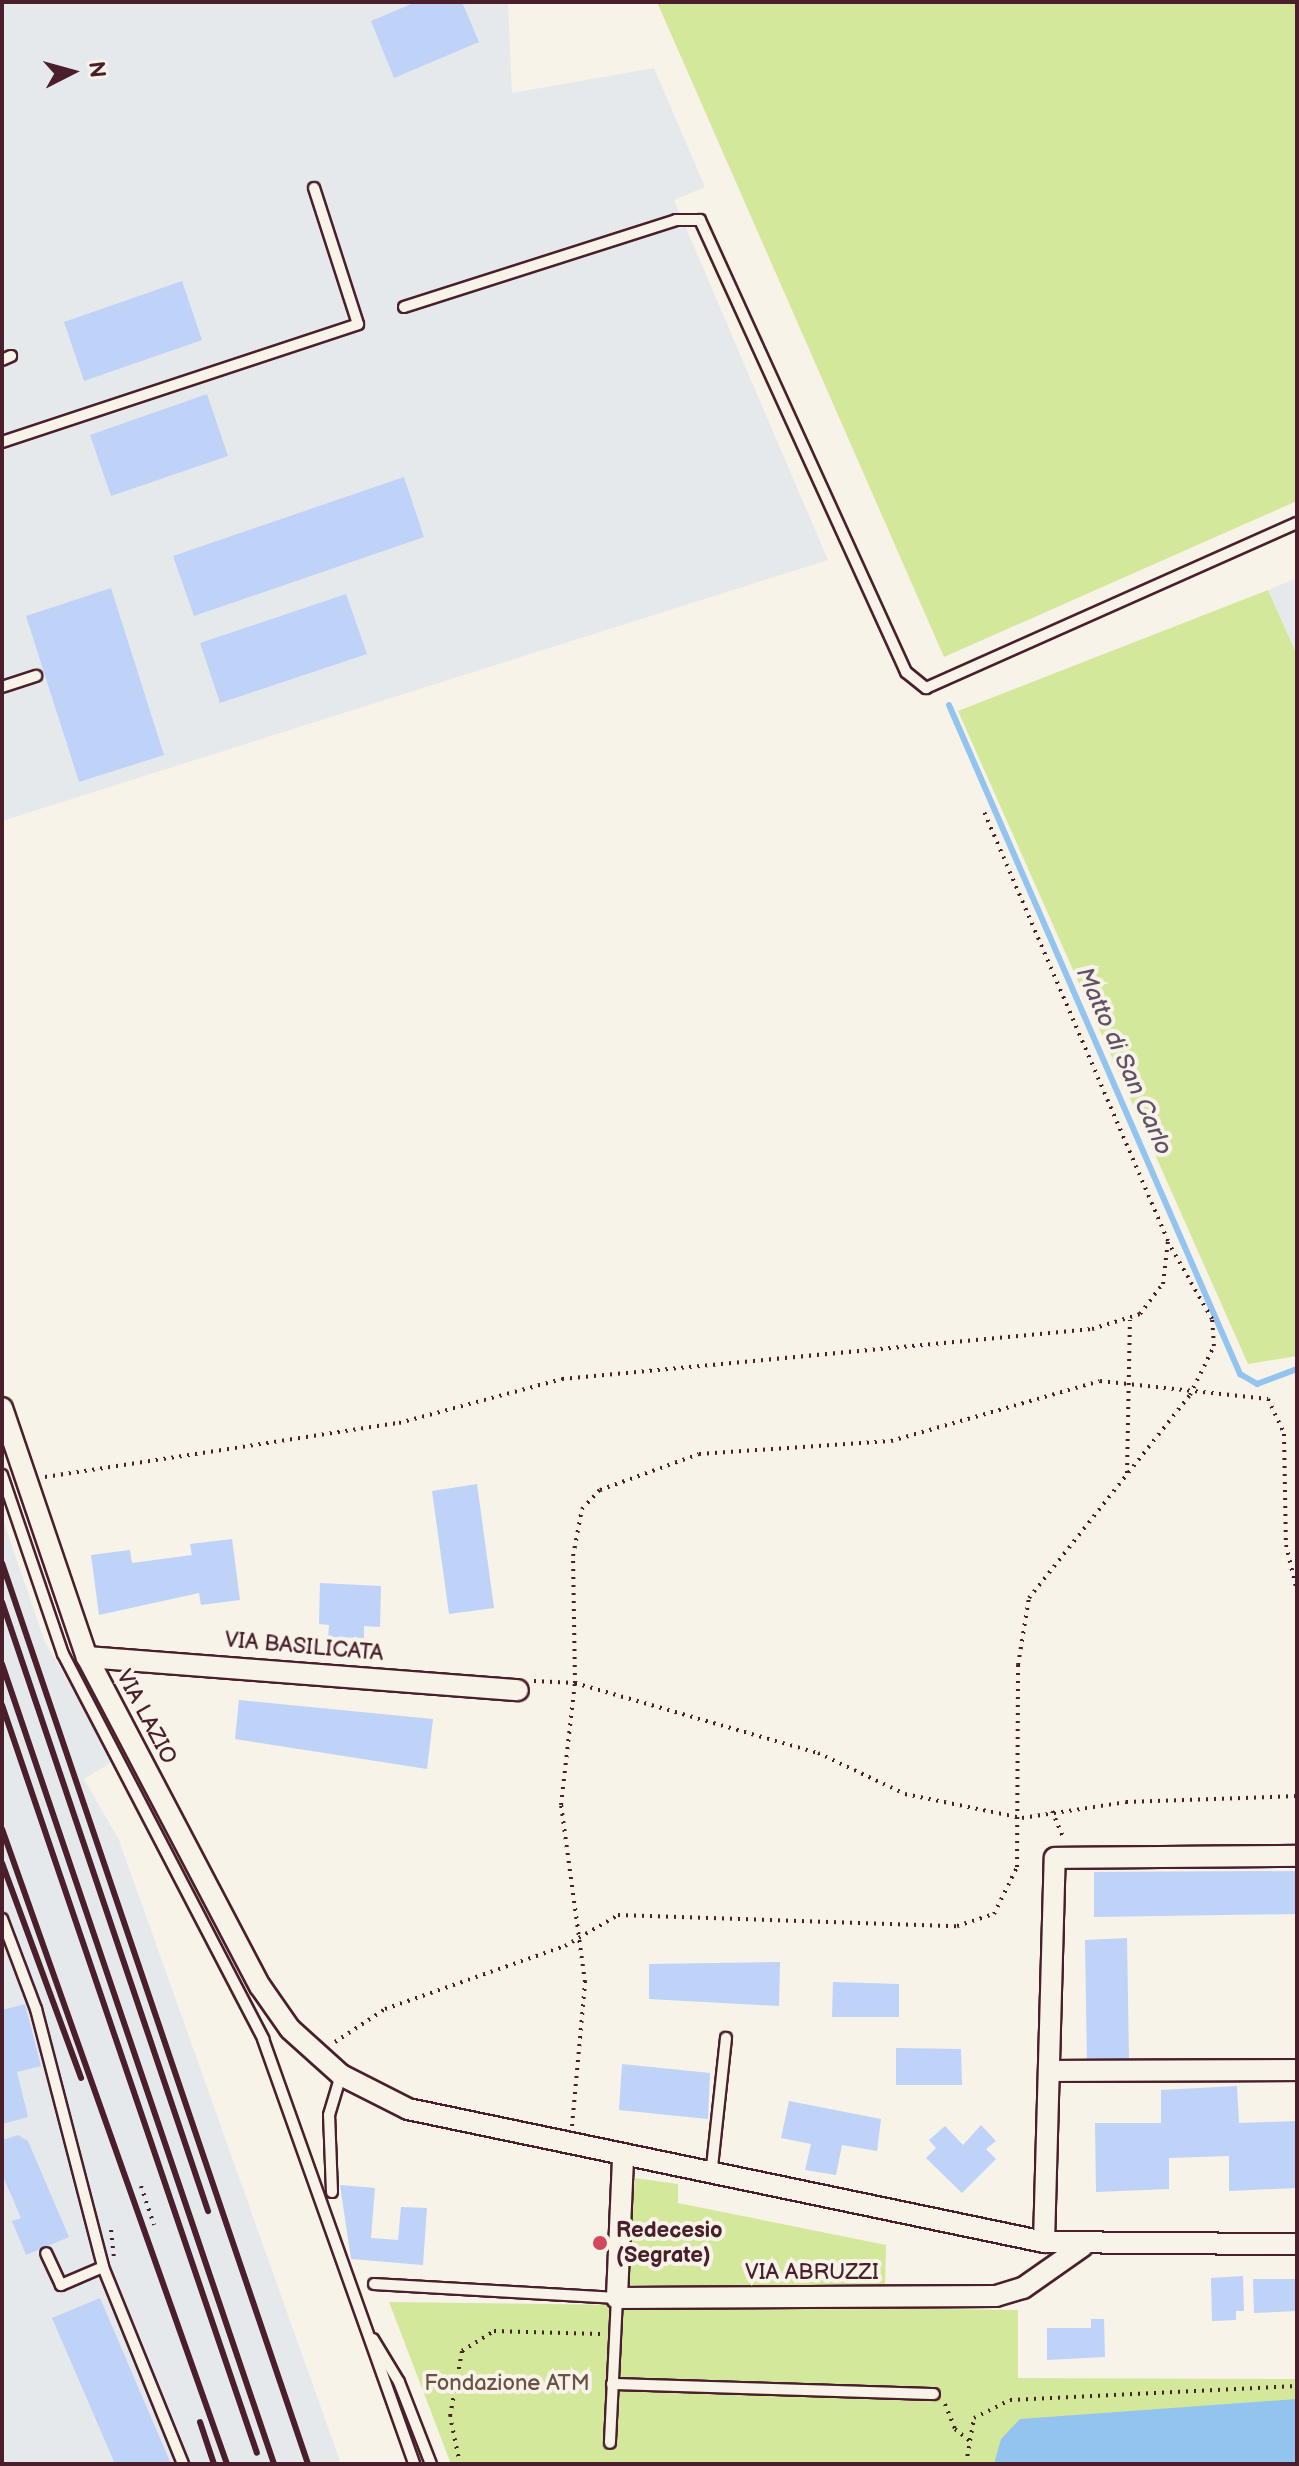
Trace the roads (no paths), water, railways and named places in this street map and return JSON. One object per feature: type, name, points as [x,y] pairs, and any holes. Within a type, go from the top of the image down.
[{"type":"street","name":"VIA LAZIO","points":[[2,1408],[87,1657],[260,1986],[290,2029],[341,2075]]},
{"type":"street","name":"VIA BASILICATA","points":[[87,1657],[518,1690]]},
{"type":"street","points":[[1044,2242],[1054,1862],[1066,1854],[1297,1856]]},
{"type":"street","points":[[1050,2071],[1297,2070]]},
{"type":"street","points":[[341,2075],[408,2109],[623,2159],[1044,2242],[1083,2246],[1297,2244]]},
{"type":"street","points":[[617,2298],[623,2159]]},
{"type":"street","name":"VIA ABRUZZI","points":[[617,2298],[996,2296],[1023,2288],[1083,2246]]},
{"type":"lane","points":[[2,442],[358,324],[314,188]]},
{"type":"lane","points":[[404,307],[676,220],[700,220],[906,672],[926,688],[1297,523]]},
{"type":"lane","points":[[2,687],[36,676]]},
{"type":"lane","points":[[2,1475],[63,1654],[263,2039],[414,2464]]},
{"type":"lane","points":[[2,1919],[36,2009],[103,2267],[183,2464]]},
{"type":"lane","points":[[711,2177],[726,2038]]},
{"type":"lane","points":[[332,2192],[329,2115],[341,2075]]},
{"type":"lane","points":[[46,2253],[61,2285],[103,2267]]},
{"type":"lane","points":[[374,2284],[617,2298],[610,2443]]},
{"type":"lane","points":[[361,2320],[399,2382],[431,2464]]},
{"type":"lane","points":[[612,2384],[934,2394]]},
{"type":"water","points":[[1297,2399],[1297,2464],[994,2464],[1001,2439],[1020,2419]]},
{"type":"waterway","name":"Matto di San Carlo","points":[[949,705],[1240,1374],[1257,1384],[1297,1369]]},
{"type":"railway","points":[[2,1563],[308,2464]]},
{"type":"railway","points":[[2,1602],[208,2211]]},
{"type":"railway","points":[[2,1664],[274,2464]]},
{"type":"railway","points":[[2,1705],[257,2453]]},
{"type":"railway","points":[[2,1829],[227,2464]]},
{"type":"railway","points":[[2,1863],[81,2078]]},
{"type":"railway","points":[[200,2422],[214,2464]]},
{"type":"place","name":"Redecesio (Segrate)","points":[[600,2243]]},
{"type":"park label","name":"Fondazione ATM","points":[[507,2384]]}]
